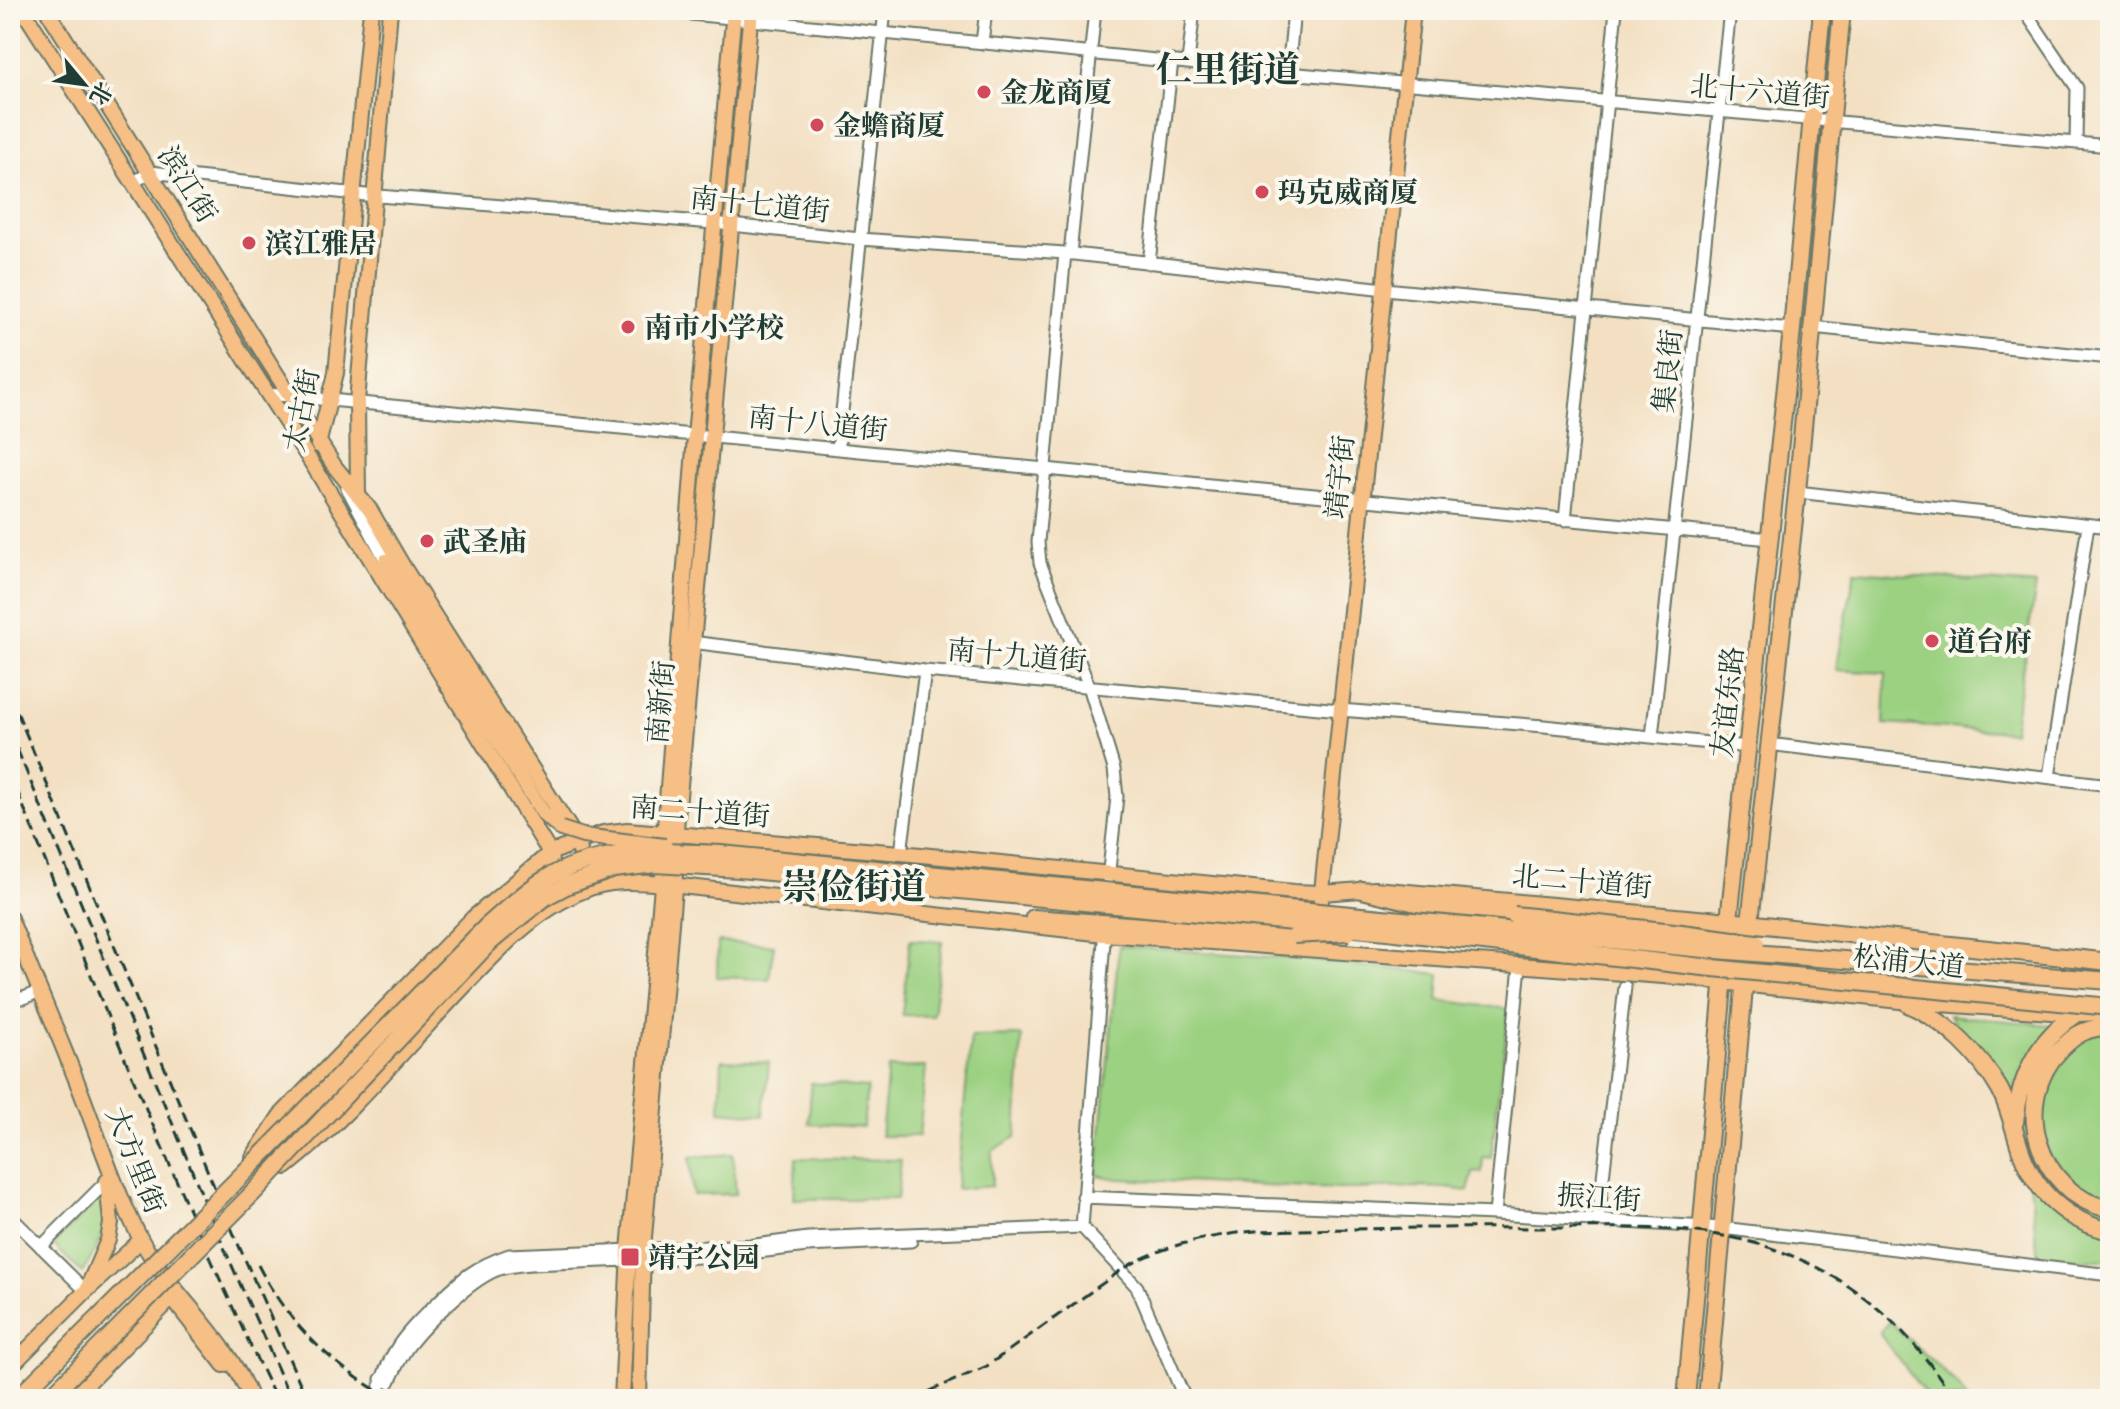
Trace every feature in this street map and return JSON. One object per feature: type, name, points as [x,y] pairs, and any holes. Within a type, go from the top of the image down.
[{"type":"highway","name":"友谊东路","points":[[1686,1399],[1729,920],[1792,329],[1822,10]]},
{"type":"highway","name":"友谊东路","points":[[1707,1399],[1744,983],[1797,492],[1842,10]]},
{"type":"highway","name":"松浦大道","points":[[17,1399],[486,927],[542,882],[583,863],[608,856],[635,852],[721,854],[1704,949],[2110,981]]},
{"type":"highway","points":[[48,1399],[254,1192],[489,943],[547,896],[614,869],[655,864],[739,869],[1387,931],[1703,973],[1724,982],[1900,1000],[2078,1013],[2110,1010]]},
{"type":"highway","points":[[1362,890],[1420,904],[1674,932],[1920,966]]},
{"type":"highway","name":"北二十道街","points":[[1709,919],[2110,962]]},
{"type":"highway","name":"松浦大道","points":[[1703,973],[2110,1010]]},
{"type":"highway","points":[[1900,1000],[1936,1020],[1987,1070],[2009,1111],[2028,1169],[2047,1196],[2074,1217],[2110,1231]]},
{"type":"highway","points":[[2014,1128],[2017,1098],[2028,1068],[2060,1024],[2078,1013]]},
{"type":"highway","points":[[2110,1026],[2085,1031],[2056,1055],[2043,1075],[2036,1096],[2034,1123],[2047,1165],[2066,1188],[2092,1204],[2110,1209]]},
{"type":"main road","name":"滨江街","points":[[23,10],[313,465]]},
{"type":"main road","name":"滨江街","points":[[47,10],[335,467]]},
{"type":"main road","name":"太古街","points":[[371,10],[336,373],[313,465],[550,853]]},
{"type":"main road","name":"太古街","points":[[358,496],[357,402],[390,10]]},
{"type":"main road","name":"靖宇街","points":[[1316,950],[1413,10]]},
{"type":"main road","name":"南新街","points":[[622,1399],[669,885],[669,833],[695,436],[733,14]]},
{"type":"main road","name":"南新街","points":[[669,833],[713,437],[750,14]]},
{"type":"main road","name":"太古街","points":[[335,467],[370,510],[578,841]]},
{"type":"main road","name":"太古街","points":[[386,561],[543,813],[561,829],[583,836],[721,854]]},
{"type":"main road","name":"南二十道街","points":[[240,1177],[280,1116],[473,918],[550,853],[578,841],[627,830],[1108,873]]},
{"type":"main road","points":[[578,841],[587,888]]},
{"type":"main road","points":[[550,853],[556,904]]},
{"type":"main road","name":"北二十道街","points":[[1108,873],[1322,893],[1375,889],[1709,919]]},
{"type":"main road","points":[[254,1192],[327,1132],[497,951],[556,904],[587,888],[628,881],[1316,950],[1520,966],[1703,973]]},
{"type":"main road","name":"大方里街","points":[[10,918],[139,1242],[172,1298],[220,1360],[241,1399]]},
{"type":"main road","points":[[1105,928],[1294,936],[1387,931]]},
{"type":"main road","name":"大方里街","points":[[10,939],[123,1219],[224,1348],[251,1399]]},
{"type":"main road","points":[[86,1291],[108,1240],[111,1223],[107,1181]]},
{"type":"main road","points":[[10,1367],[139,1242]]},
{"type":"main road","name":"南新街","points":[[636,1255],[639,1399]]},
{"type":"main road","points":[[72,1399],[172,1298]]},
{"type":"street","name":"北十六道街","points":[[650,10],[750,14],[882,33],[1288,73],[2110,146]]},
{"type":"street","points":[[838,449],[885,10]]},
{"type":"street","points":[[982,43],[986,10]]},
{"type":"street","points":[[1095,10],[1043,470],[1038,542],[1040,563],[1089,686],[1114,769],[1117,797],[1108,873],[1083,1197],[1085,1231],[1137,1287],[1185,1399]]},
{"type":"street","points":[[1188,62],[1194,10]]},
{"type":"street","points":[[1288,73],[1294,10]]},
{"type":"street","points":[[1565,520],[1616,10]]},
{"type":"street","name":"集良街","points":[[1652,737],[1730,10]]},
{"type":"street","points":[[2024,10],[2077,88],[2076,143]]},
{"type":"street","points":[[1149,263],[1172,61]]},
{"type":"street","points":[[133,183],[150,172]]},
{"type":"street","name":"南十七道街","points":[[150,172],[860,239],[1067,253],[1385,289],[1792,329]]},
{"type":"street","points":[[1812,327],[2110,358]]},
{"type":"street","name":"南十八道街","points":[[268,394],[1770,539]]},
{"type":"street","name":"太古街","points":[[335,467],[386,561]]},
{"type":"street","points":[[1797,492],[2110,527]]},
{"type":"street","points":[[2049,777],[2088,525]]},
{"type":"street","name":"南十九道街","points":[[691,642],[925,671],[1748,747]]},
{"type":"street","points":[[901,853],[925,671]]},
{"type":"street","points":[[1768,744],[2110,785]]},
{"type":"street","points":[[1495,1214],[1520,966]]},
{"type":"street","points":[[1598,1221],[1625,987]]},
{"type":"street","points":[[10,997],[24,998],[33,994]]},
{"type":"street","points":[[41,1247],[107,1181]]},
{"type":"street","name":"振江街","points":[[1083,1197],[1495,1214],[1722,1228],[2110,1275]]},
{"type":"street","points":[[10,1217],[86,1291]]},
{"type":"street","points":[[377,1399],[381,1379],[405,1334],[466,1275],[509,1255],[725,1256],[807,1246],[1085,1231]]},
{"type":"green space","points":[[1855,571],[2036,585],[2013,732],[1884,724],[1886,673],[1836,670]]},
{"type":"green space","points":[[910,940],[942,941],[933,1016],[902,1015]]},
{"type":"green space","points":[[718,942],[774,945],[769,979],[717,977]]},
{"type":"green space","points":[[1119,946],[1273,957],[1440,974],[1438,1000],[1509,1009],[1491,1158],[1483,1157],[1482,1172],[1473,1173],[1468,1191],[1420,1187],[1284,1187],[1118,1179],[1097,1175]]},
{"type":"green space","points":[[1949,1015],[2110,1031],[2110,1260],[2038,1258],[2024,1127]]},
{"type":"green space","points":[[1022,1036],[1016,1137],[992,1151],[992,1186],[956,1189],[971,1037]]},
{"type":"green space","points":[[722,1060],[769,1062],[764,1115],[720,1111]]},
{"type":"green space","points":[[926,1067],[919,1136],[881,1136],[888,1068]]},
{"type":"green space","points":[[811,1083],[867,1088],[863,1127],[809,1124]]},
{"type":"green space","points":[[733,1154],[736,1194],[693,1195],[690,1157]]},
{"type":"green space","points":[[796,1158],[901,1160],[897,1199],[794,1199]]},
{"type":"green space","points":[[100,1198],[104,1217],[101,1237],[82,1273],[53,1244]]},
{"type":"green space","points":[[1889,1321],[1957,1384],[1967,1399],[1929,1399],[1879,1333]]},
{"type":"railway","points":[[10,695],[235,1237],[307,1399]]},
{"type":"railway","points":[[10,732],[222,1243],[291,1399]]},
{"type":"railway","points":[[10,773],[170,1167],[276,1399]]},
{"type":"railway","points":[[912,1399],[987,1366],[1120,1271],[1168,1248],[1255,1231],[1433,1228],[1662,1229],[1753,1243],[1793,1256],[1831,1275],[1866,1298],[1898,1327],[1927,1360],[1954,1399]]},
{"type":"railway","points":[[258,1265],[284,1307],[314,1342],[349,1372],[390,1399]]},
{"type":"place","name":"金龙商厦","points":[[984,92]]},
{"type":"place","name":"金蟾商厦","points":[[817,125]]},
{"type":"place","name":"玛克威商厦","points":[[1262,192]]},
{"type":"place","name":"滨江雅居","points":[[249,243]]},
{"type":"place","name":"南市小学校","points":[[628,327]]},
{"type":"place","name":"武圣庙","points":[[427,541]]},
{"type":"place","name":"道台府","points":[[1932,641]]},
{"type":"place","name":"靖宇公园","points":[[630,1257]]},
{"type":"district","name":"仁里街道","points":[[1228,69]]},
{"type":"district","name":"崇俭街道","points":[[854,886]]}]
